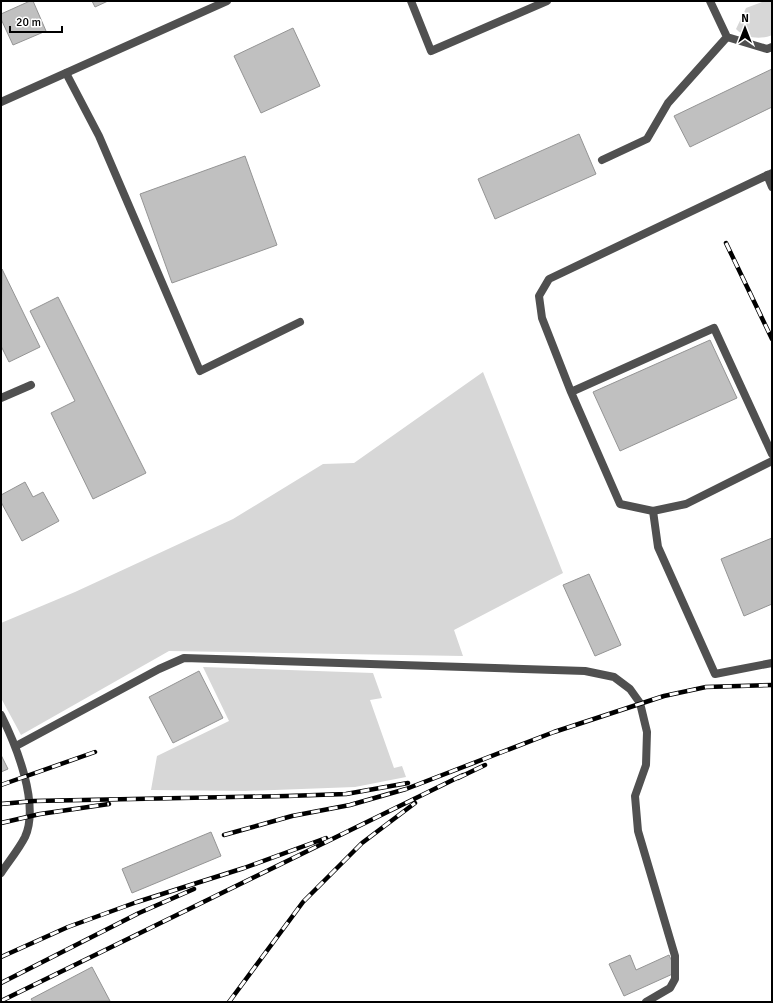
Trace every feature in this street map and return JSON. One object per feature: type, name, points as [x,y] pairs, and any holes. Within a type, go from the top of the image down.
[{"type":"street","points":[[1,102],[227,1]]},
{"type":"street","points":[[411,1],[431,51],[547,1]]},
{"type":"street","points":[[710,1],[727,37],[767,49],[772,47]]},
{"type":"street","points":[[602,160],[647,139],[668,104],[727,37]]},
{"type":"street","points":[[66,73],[99,136],[200,371],[300,322]]},
{"type":"street","points":[[772,186],[769,174],[549,279],[539,296],[542,318],[571,392],[620,504],[653,511],[686,504],[772,462]]},
{"type":"street","points":[[571,392],[714,328],[772,454]]},
{"type":"street","points":[[1,398],[31,385]]},
{"type":"street","points":[[653,511],[658,547],[715,674],[772,663]]},
{"type":"street","points":[[16,746],[152,672],[184,658],[585,671],[614,676],[630,689],[640,703],[647,732],[646,765],[635,796],[638,831],[675,956],[675,979],[670,988],[646,1002]]},
{"type":"street","points":[[1,715],[16,746],[25,777],[29,817],[25,836],[1,873]]},
{"type":"shaded area","points":[[765,1],[772,1],[772,35],[758,38],[739,32],[736,29],[746,8]]},
{"type":"shaded area","points":[[483,372],[563,573],[454,630],[463,656],[169,651],[21,735],[1,698],[1,623],[75,592],[233,519],[323,464],[354,463]]},
{"type":"shaded area","points":[[203,667],[373,673],[382,698],[370,700],[394,768],[402,766],[406,777],[355,787],[245,791],[151,790],[157,756],[229,721]]},
{"type":"building","points":[[33,1],[46,31],[13,45],[1,19],[1,14]]},
{"type":"building","points":[[92,1],[108,1],[95,7]]},
{"type":"building","points":[[293,28],[320,86],[261,113],[234,56]]},
{"type":"building","points":[[772,69],[772,107],[690,147],[674,116]]},
{"type":"building","points":[[579,134],[596,174],[495,219],[478,179]]},
{"type":"building","points":[[245,156],[277,245],[172,283],[140,194]]},
{"type":"building","points":[[2,269],[40,347],[9,362],[1,346]]},
{"type":"building","points":[[58,297],[146,473],[93,499],[51,413],[75,401],[30,311]]},
{"type":"building","points":[[710,340],[737,398],[620,451],[593,392]]},
{"type":"building","points":[[25,482],[33,497],[43,492],[59,521],[22,541],[1,502],[1,495]]},
{"type":"building","points":[[772,538],[772,604],[744,616],[721,559]]},
{"type":"building","points":[[589,574],[621,645],[595,656],[563,585]]},
{"type":"building","points":[[199,671],[223,718],[173,743],[149,697]]},
{"type":"building","points":[[1,755],[8,769],[1,772]]},
{"type":"building","points":[[211,832],[221,856],[132,893],[122,869]]},
{"type":"building","points":[[630,955],[636,970],[669,955],[677,972],[624,996],[609,964]]},
{"type":"building","points":[[92,967],[110,1001],[33,1002],[31,999]]},
{"type":"railway","points":[[726,243],[772,339]]},
{"type":"railway","points":[[224,835],[292,816],[350,805],[406,789],[554,732],[664,696],[706,687],[772,685]]},
{"type":"railway","points":[[1,785],[95,752]]},
{"type":"railway","points":[[458,778],[485,765]]},
{"type":"railway","points":[[1,1001],[463,775]]},
{"type":"railway","points":[[1,804],[34,801],[346,794],[408,783]]},
{"type":"railway","points":[[229,1002],[303,902],[362,843],[415,803]]},
{"type":"railway","points":[[1,823],[40,814],[109,804]]},
{"type":"railway","points":[[1,957],[68,927],[137,902],[244,868],[326,838]]},
{"type":"railway","points":[[1,983],[139,913],[194,889]]}]
